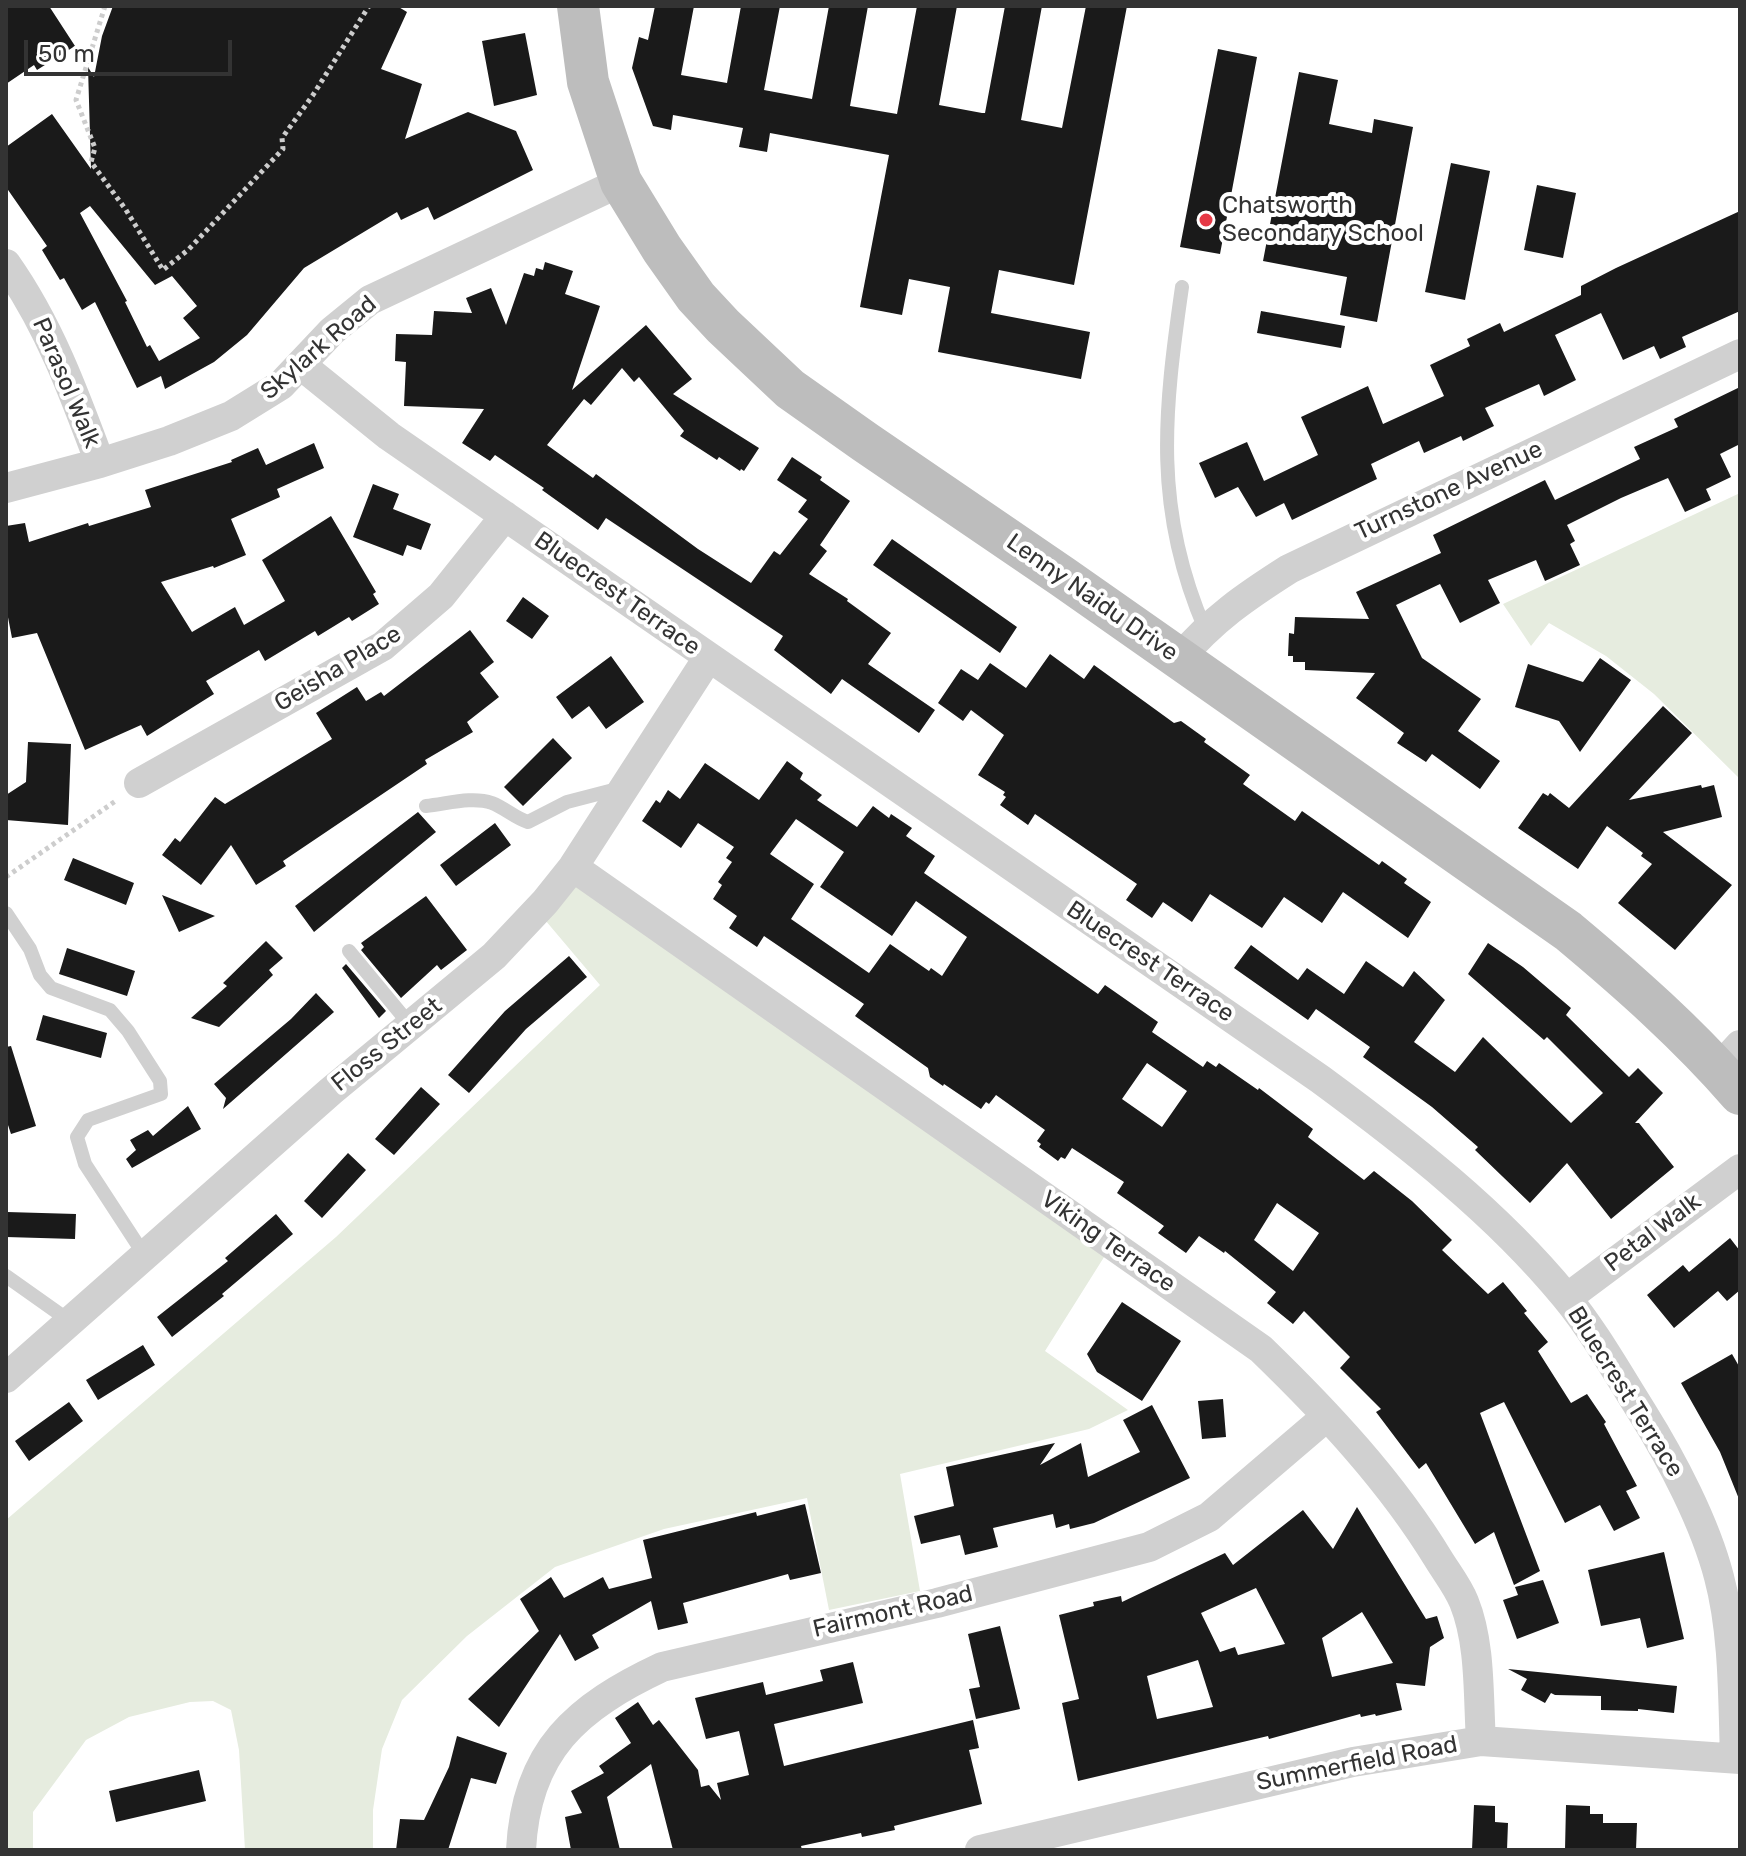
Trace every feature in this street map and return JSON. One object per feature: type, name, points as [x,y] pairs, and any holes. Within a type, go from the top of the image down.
[{"type":"street","name":"Lenny Naidu Drive","points":[[578,6],[588,82],[621,182],[696,297],[790,389],[1192,644],[1568,931],[1733,1069]]},
{"type":"street","name":"Skylark Road","points":[[6,488],[169,441],[231,416],[267,396],[332,331],[370,300],[621,182]]},
{"type":"street","name":"Parasol Walk","points":[[6,264],[28,296],[59,354],[100,463]]},
{"type":"street","name":"Turnstone Avenue","points":[[1192,644],[1247,595],[1312,556],[1740,354]]},
{"type":"street","name":"Bluecrest Terrace","points":[[301,365],[389,436],[1308,1070],[1376,1120],[1479,1206],[1567,1298],[1661,1442],[1685,1490],[1719,1577],[1732,1675],[1737,1759]]},
{"type":"street","name":"Geisha Place","points":[[139,783],[383,646],[441,596],[505,516]]},
{"type":"street","name":"Floss Street","points":[[6,1378],[331,1091],[518,933],[573,867],[708,658]]},
{"type":"street","name":"Viking Terrace","points":[[573,867],[1261,1349],[1371,1464],[1413,1520],[1463,1600],[1475,1650],[1481,1741]]},
{"type":"street","name":"Petal Walk","points":[[1567,1298],[1740,1169]]},
{"type":"street","name":"Fairmont Road","points":[[521,1850],[527,1798],[559,1738],[593,1705],[636,1679],[662,1667],[948,1600],[1149,1547],[1209,1517],[1326,1417]]},
{"type":"street","name":"Summerfield Road","points":[[980,1850],[1353,1762],[1481,1741],[1737,1759]]},
{"type":"lane","points":[[1182,287],[1169,378],[1165,447],[1167,489],[1179,552],[1194,603],[1192,644]]},
{"type":"lane","points":[[426,806],[483,801],[500,806],[519,820],[528,822],[567,802],[625,787]]},
{"type":"lane","points":[[6,913],[30,949],[40,975],[51,988],[110,1010],[128,1031],[160,1081],[161,1094],[88,1120],[77,1137],[85,1164],[145,1257]]},
{"type":"lane","points":[[349,951],[411,1026]]},
{"type":"lane","points":[[6,1276],[71,1322]]},
{"type":"path","points":[[105,6],[76,100],[95,148],[91,162],[126,210],[163,270],[189,249],[283,149],[282,138],[369,6]]},
{"type":"path","points":[[6,877],[139,783]]},
{"type":"shaded area","points":[[1740,493],[1740,779],[1654,694],[1606,656],[1549,623],[1531,646],[1503,604]]},
{"type":"shaded area","points":[[573,869],[1111,1246],[1045,1351],[1128,1410],[1089,1429],[900,1474],[920,1591],[829,1610],[807,1498],[664,1529],[555,1567],[467,1636],[402,1700],[382,1749],[373,1810],[373,1850],[245,1850],[239,1750],[231,1710],[213,1701],[190,1702],[129,1717],[86,1740],[33,1812],[33,1850],[6,1850],[6,1520],[336,1237],[600,985],[540,914]]},
{"type":"building","points":[[6,6],[49,6],[75,46],[37,70],[34,65],[6,84]]},
{"type":"building","points":[[113,6],[397,6],[407,12],[381,69],[422,84],[405,139],[468,112],[516,131],[533,170],[434,220],[428,207],[401,220],[397,212],[304,268],[247,335],[214,362],[165,389],[161,376],[137,388],[95,302],[82,310],[64,278],[60,280],[42,250],[47,246],[6,187],[6,147],[52,114],[91,169],[88,67],[94,77],[102,36]],"holes":[[[90,206],[155,285],[172,276],[197,306],[183,318],[200,338],[159,361],[150,345],[147,347],[127,301],[80,213]]]},
{"type":"building","points":[[655,6],[694,6],[681,75],[727,83],[741,6],[780,6],[764,90],[812,99],[829,6],[868,6],[850,106],[897,114],[917,6],[957,6],[939,105],[985,113],[1005,6],[1042,6],[1021,120],[1062,128],[1086,6],[1127,6],[1074,285],[999,270],[991,313],[1090,332],[1081,379],[938,352],[950,287],[909,279],[902,315],[860,307],[889,155],[770,133],[767,152],[739,147],[743,128],[673,115],[671,130],[653,126],[632,68],[639,37],[648,40]]},
{"type":"building","points":[[525,33],[537,95],[494,106],[482,41]]},
{"type":"building","points":[[1218,49],[1257,57],[1220,254],[1180,247]]},
{"type":"building","points":[[1299,72],[1338,80],[1329,124],[1372,133],[1374,119],[1413,127],[1377,322],[1340,315],[1347,277],[1263,261]]},
{"type":"building","points":[[1451,163],[1490,171],[1465,300],[1425,292]]},
{"type":"building","points":[[1537,185],[1576,193],[1563,258],[1524,250]]},
{"type":"building","points":[[1740,211],[1740,311],[1682,337],[1686,347],[1660,359],[1654,346],[1623,360],[1601,313],[1555,335],[1576,380],[1544,396],[1539,384],[1485,408],[1494,426],[1463,441],[1461,436],[1424,453],[1419,441],[1371,464],[1377,479],[1292,520],[1284,503],[1256,517],[1238,487],[1215,498],[1199,463],[1247,442],[1264,481],[1318,455],[1301,417],[1368,386],[1383,424],[1444,396],[1430,365],[1470,346],[1467,339],[1500,323],[1504,332],[1581,295],[1581,286],[1616,268]]},
{"type":"building","points":[[545,262],[573,271],[565,294],[600,306],[572,390],[646,325],[692,379],[673,394],[759,448],[744,471],[719,457],[717,460],[680,436],[684,431],[639,377],[634,382],[622,368],[591,405],[584,399],[547,445],[593,478],[596,474],[698,549],[751,583],[774,551],[780,555],[808,519],[798,512],[807,500],[777,480],[792,457],[822,477],[820,480],[850,501],[820,545],[827,551],[809,574],[848,599],[891,633],[868,664],[935,710],[919,733],[842,679],[831,694],[774,650],[783,636],[606,518],[598,530],[495,455],[490,461],[462,443],[484,409],[404,406],[406,362],[395,361],[396,334],[432,335],[434,311],[472,313],[466,298],[491,288],[506,325],[524,273],[534,276],[536,268],[543,270]]},
{"type":"building","points":[[1261,311],[1345,326],[1341,348],[1257,333]]},
{"type":"building","points":[[1740,387],[1740,444],[1720,454],[1731,477],[1706,489],[1711,500],[1685,512],[1668,478],[1621,498],[1567,525],[1575,541],[1570,544],[1580,565],[1545,581],[1536,560],[1488,580],[1500,603],[1460,623],[1440,584],[1396,605],[1422,658],[1481,699],[1458,731],[1500,761],[1480,789],[1432,754],[1426,762],[1397,743],[1404,733],[1356,698],[1375,673],[1305,670],[1305,662],[1293,662],[1293,656],[1288,656],[1289,633],[1294,634],[1295,617],[1369,619],[1356,592],[1441,553],[1433,535],[1545,480],[1555,500],[1640,459],[1634,447],[1678,427],[1674,419]]},
{"type":"building","points":[[314,443],[324,468],[277,489],[280,497],[231,519],[246,555],[214,568],[161,582],[192,632],[235,607],[244,625],[285,601],[262,560],[331,516],[376,592],[373,594],[379,604],[352,621],[349,617],[318,636],[315,631],[265,661],[259,650],[206,681],[214,694],[147,736],[141,725],[85,750],[37,633],[12,638],[6,607],[6,526],[25,523],[29,542],[88,523],[89,526],[151,507],[145,490],[232,462],[258,448],[266,465]]},
{"type":"building","points":[[373,484],[399,494],[393,509],[431,524],[421,550],[407,545],[403,556],[353,537]]},
{"type":"building","points":[[892,539],[1017,627],[1000,653],[873,565]]},
{"type":"building","points":[[523,597],[549,616],[532,639],[506,621]]},
{"type":"building","points":[[470,630],[494,662],[480,673],[499,697],[467,722],[473,732],[425,760],[427,764],[283,861],[286,866],[256,885],[231,845],[201,885],[162,855],[175,838],[180,842],[215,797],[225,804],[332,739],[316,713],[357,687],[366,701],[381,692],[384,696]]},
{"type":"building","points":[[1050,654],[1084,679],[1094,665],[1174,723],[1181,721],[1206,739],[1204,742],[1250,775],[1243,784],[1295,821],[1302,811],[1379,865],[1382,861],[1407,879],[1404,883],[1431,902],[1408,938],[1343,892],[1322,923],[1284,897],[1262,928],[1210,894],[1192,922],[1163,902],[1152,918],[1126,900],[1137,884],[1035,814],[1028,825],[1000,805],[1006,797],[1003,795],[1005,792],[978,775],[1004,735],[971,710],[963,721],[938,703],[961,669],[978,680],[990,663],[1026,688]]},
{"type":"building","points":[[611,656],[644,702],[606,729],[589,706],[572,719],[556,697]]},
{"type":"building","points":[[1600,658],[1631,680],[1580,752],[1559,721],[1515,707],[1528,664],[1583,682]]},
{"type":"building","points":[[1663,706],[1692,733],[1629,800],[1714,785],[1722,817],[1663,832],[1732,885],[1675,950],[1618,903],[1652,864],[1641,856],[1643,853],[1607,826],[1578,869],[1518,828],[1543,793],[1548,796],[1550,793],[1569,808]]},
{"type":"building","points":[[553,738],[572,758],[523,806],[504,787]]},
{"type":"building","points":[[28,742],[71,744],[68,825],[6,820],[6,795],[26,782]]},
{"type":"building","points":[[787,761],[803,773],[800,779],[822,795],[817,800],[857,827],[873,806],[889,818],[891,814],[912,828],[906,836],[935,856],[924,873],[1098,994],[1105,985],[1158,1022],[1152,1032],[1203,1067],[1207,1061],[1216,1067],[1219,1063],[1259,1088],[1313,1129],[1308,1137],[1364,1180],[1374,1171],[1412,1201],[1452,1240],[1442,1250],[1488,1294],[1503,1282],[1527,1311],[1524,1313],[1548,1342],[1538,1351],[1571,1403],[1587,1394],[1606,1422],[1604,1424],[1637,1486],[1626,1491],[1640,1518],[1614,1531],[1600,1505],[1565,1523],[1504,1402],[1480,1413],[1540,1571],[1514,1585],[1494,1532],[1475,1544],[1426,1463],[1419,1469],[1376,1412],[1381,1409],[1340,1368],[1350,1357],[1304,1311],[1293,1324],[1267,1303],[1276,1292],[1225,1251],[1199,1236],[1186,1253],[1158,1233],[1164,1226],[1117,1193],[1124,1182],[1072,1148],[1065,1159],[1061,1157],[1058,1161],[1039,1147],[1041,1144],[1037,1141],[1045,1130],[996,1095],[981,1109],[930,1077],[928,1068],[855,1016],[864,1004],[764,936],[757,947],[729,928],[737,916],[713,899],[722,885],[718,882],[732,862],[726,858],[734,847],[698,823],[681,848],[642,821],[656,800],[660,803],[668,790],[680,799],[705,763],[759,800]],"holes":[[[796,819],[844,852],[820,887],[892,936],[916,901],[967,937],[942,976],[931,968],[929,971],[890,944],[869,973],[791,919],[814,884],[770,854]],[[1147,1063],[1187,1091],[1162,1127],[1122,1099]],[[1277,1203],[1319,1233],[1293,1271],[1254,1240]]]},
{"type":"building","points":[[418,812],[436,832],[314,932],[295,906]]},
{"type":"building","points":[[495,823],[511,845],[456,886],[440,865]]},
{"type":"building","points":[[73,858],[134,883],[126,905],[64,880]]},
{"type":"building","points":[[162,895],[215,916],[179,932]]},
{"type":"building","points":[[426,896],[467,950],[441,970],[437,965],[401,998],[361,950],[364,947],[361,943]]},
{"type":"building","points":[[266,941],[283,958],[269,970],[273,975],[219,1027],[191,1018],[227,986],[223,983]]},
{"type":"building","points":[[1488,943],[1523,967],[1571,1008],[1566,1015],[1629,1077],[1638,1068],[1663,1093],[1635,1123],[1639,1123],[1674,1167],[1611,1219],[1567,1163],[1530,1203],[1475,1150],[1478,1147],[1432,1107],[1363,1057],[1370,1047],[1316,1009],[1308,1020],[1234,968],[1251,945],[1298,980],[1307,968],[1344,994],[1366,961],[1403,987],[1414,971],[1445,1000],[1414,1042],[1455,1072],[1483,1037],[1571,1123],[1603,1093],[1547,1037],[1544,1040],[1468,974]]},
{"type":"building","points":[[67,948],[135,971],[127,996],[59,974]]},
{"type":"building","points":[[569,956],[587,977],[526,1029],[469,1093],[448,1075],[505,1011]]},
{"type":"building","points":[[346,964],[386,1011],[379,1018],[342,968]]},
{"type":"building","points":[[316,993],[334,1012],[223,1109],[226,1098],[214,1084],[291,1019]]},
{"type":"building","points":[[43,1015],[107,1033],[101,1058],[36,1040]]},
{"type":"building","points":[[11,1046],[36,1126],[11,1134],[6,1119],[6,1047]]},
{"type":"building","points":[[421,1087],[440,1104],[394,1155],[375,1139]]},
{"type":"building","points":[[188,1106],[201,1129],[132,1168],[126,1159],[136,1150],[130,1140],[148,1130],[153,1136]]},
{"type":"building","points":[[348,1153],[366,1170],[322,1218],[304,1201]]},
{"type":"building","points":[[7,1212],[76,1214],[75,1239],[6,1237]]},
{"type":"building","points":[[276,1214],[293,1234],[222,1294],[224,1296],[172,1337],[157,1317],[228,1261],[225,1258]]},
{"type":"building","points":[[1730,1238],[1740,1251],[1740,1290],[1727,1301],[1718,1291],[1674,1328],[1647,1295],[1683,1265],[1689,1272]]},
{"type":"building","points":[[1122,1302],[1181,1341],[1142,1401],[1097,1372],[1087,1354]]},
{"type":"building","points":[[143,1345],[155,1365],[98,1400],[86,1380]]},
{"type":"building","points":[[1732,1354],[1740,1368],[1739,1499],[1720,1452],[1681,1383]]},
{"type":"building","points":[[1223,1399],[1226,1437],[1202,1439],[1198,1401]]},
{"type":"building","points":[[69,1402],[83,1421],[29,1461],[15,1441]]},
{"type":"building","points":[[1152,1405],[1190,1478],[1094,1523],[1070,1529],[1069,1524],[1056,1528],[1053,1514],[993,1528],[998,1547],[965,1555],[960,1535],[921,1544],[914,1516],[954,1506],[946,1467],[1055,1443],[1040,1465],[1081,1443],[1088,1477],[1140,1452],[1123,1420]]},
{"type":"building","points":[[805,1504],[821,1573],[790,1580],[788,1574],[683,1603],[688,1623],[658,1630],[651,1601],[592,1635],[599,1648],[575,1661],[560,1634],[499,1727],[468,1699],[539,1631],[520,1599],[551,1577],[564,1598],[603,1577],[609,1589],[652,1578],[643,1540],[756,1512],[757,1516]]},
{"type":"building","points":[[1357,1507],[1426,1619],[1437,1616],[1444,1638],[1430,1647],[1425,1686],[1396,1683],[1402,1710],[1376,1716],[1361,1717],[1360,1714],[1269,1739],[1268,1736],[1078,1781],[1062,1703],[1079,1699],[1059,1615],[1094,1606],[1093,1602],[1121,1596],[1122,1602],[1225,1553],[1233,1565],[1303,1510],[1333,1549]],"holes":[[[1256,1588],[1285,1644],[1238,1655],[1235,1647],[1220,1652],[1201,1613]],[[1362,1612],[1393,1663],[1332,1677],[1322,1638]],[[1198,1660],[1213,1707],[1157,1719],[1147,1676]]]},
{"type":"building","points":[[1664,1552],[1684,1639],[1647,1648],[1640,1618],[1601,1626],[1588,1570]]},
{"type":"building","points":[[1543,1580],[1559,1623],[1517,1639],[1503,1600],[1518,1595],[1515,1587]]},
{"type":"building","points":[[1000,1626],[1020,1709],[976,1719],[969,1689],[980,1687],[968,1634]]},
{"type":"building","points":[[853,1662],[863,1703],[774,1724],[784,1766],[973,1720],[979,1748],[969,1750],[982,1804],[894,1826],[895,1830],[862,1837],[861,1833],[801,1846],[802,1850],[673,1850],[651,1764],[607,1797],[620,1850],[571,1850],[565,1817],[582,1813],[571,1791],[604,1773],[599,1766],[631,1743],[615,1718],[638,1702],[653,1725],[659,1720],[698,1770],[701,1787],[709,1785],[721,1800],[717,1783],[749,1775],[739,1731],[706,1739],[695,1698],[763,1682],[766,1695],[823,1681],[820,1670]]},
{"type":"building","points":[[1508,1669],[1677,1686],[1674,1713],[1638,1709],[1601,1710],[1601,1696],[1551,1693],[1545,1703],[1521,1690],[1527,1679]]},
{"type":"building","points":[[457,1736],[507,1753],[496,1784],[471,1778],[448,1850],[396,1850],[400,1819],[424,1820],[449,1767]]},
{"type":"building","points":[[199,1770],[206,1801],[116,1822],[109,1791]]},
{"type":"building","points":[[1474,1805],[1495,1806],[1495,1822],[1508,1823],[1507,1850],[1472,1850]]},
{"type":"building","points":[[1566,1805],[1590,1806],[1590,1814],[1603,1814],[1603,1823],[1637,1823],[1636,1850],[1565,1850]]},
{"type":"place","name":"Chatsworth Secondary School","points":[[1206,220]]}]
